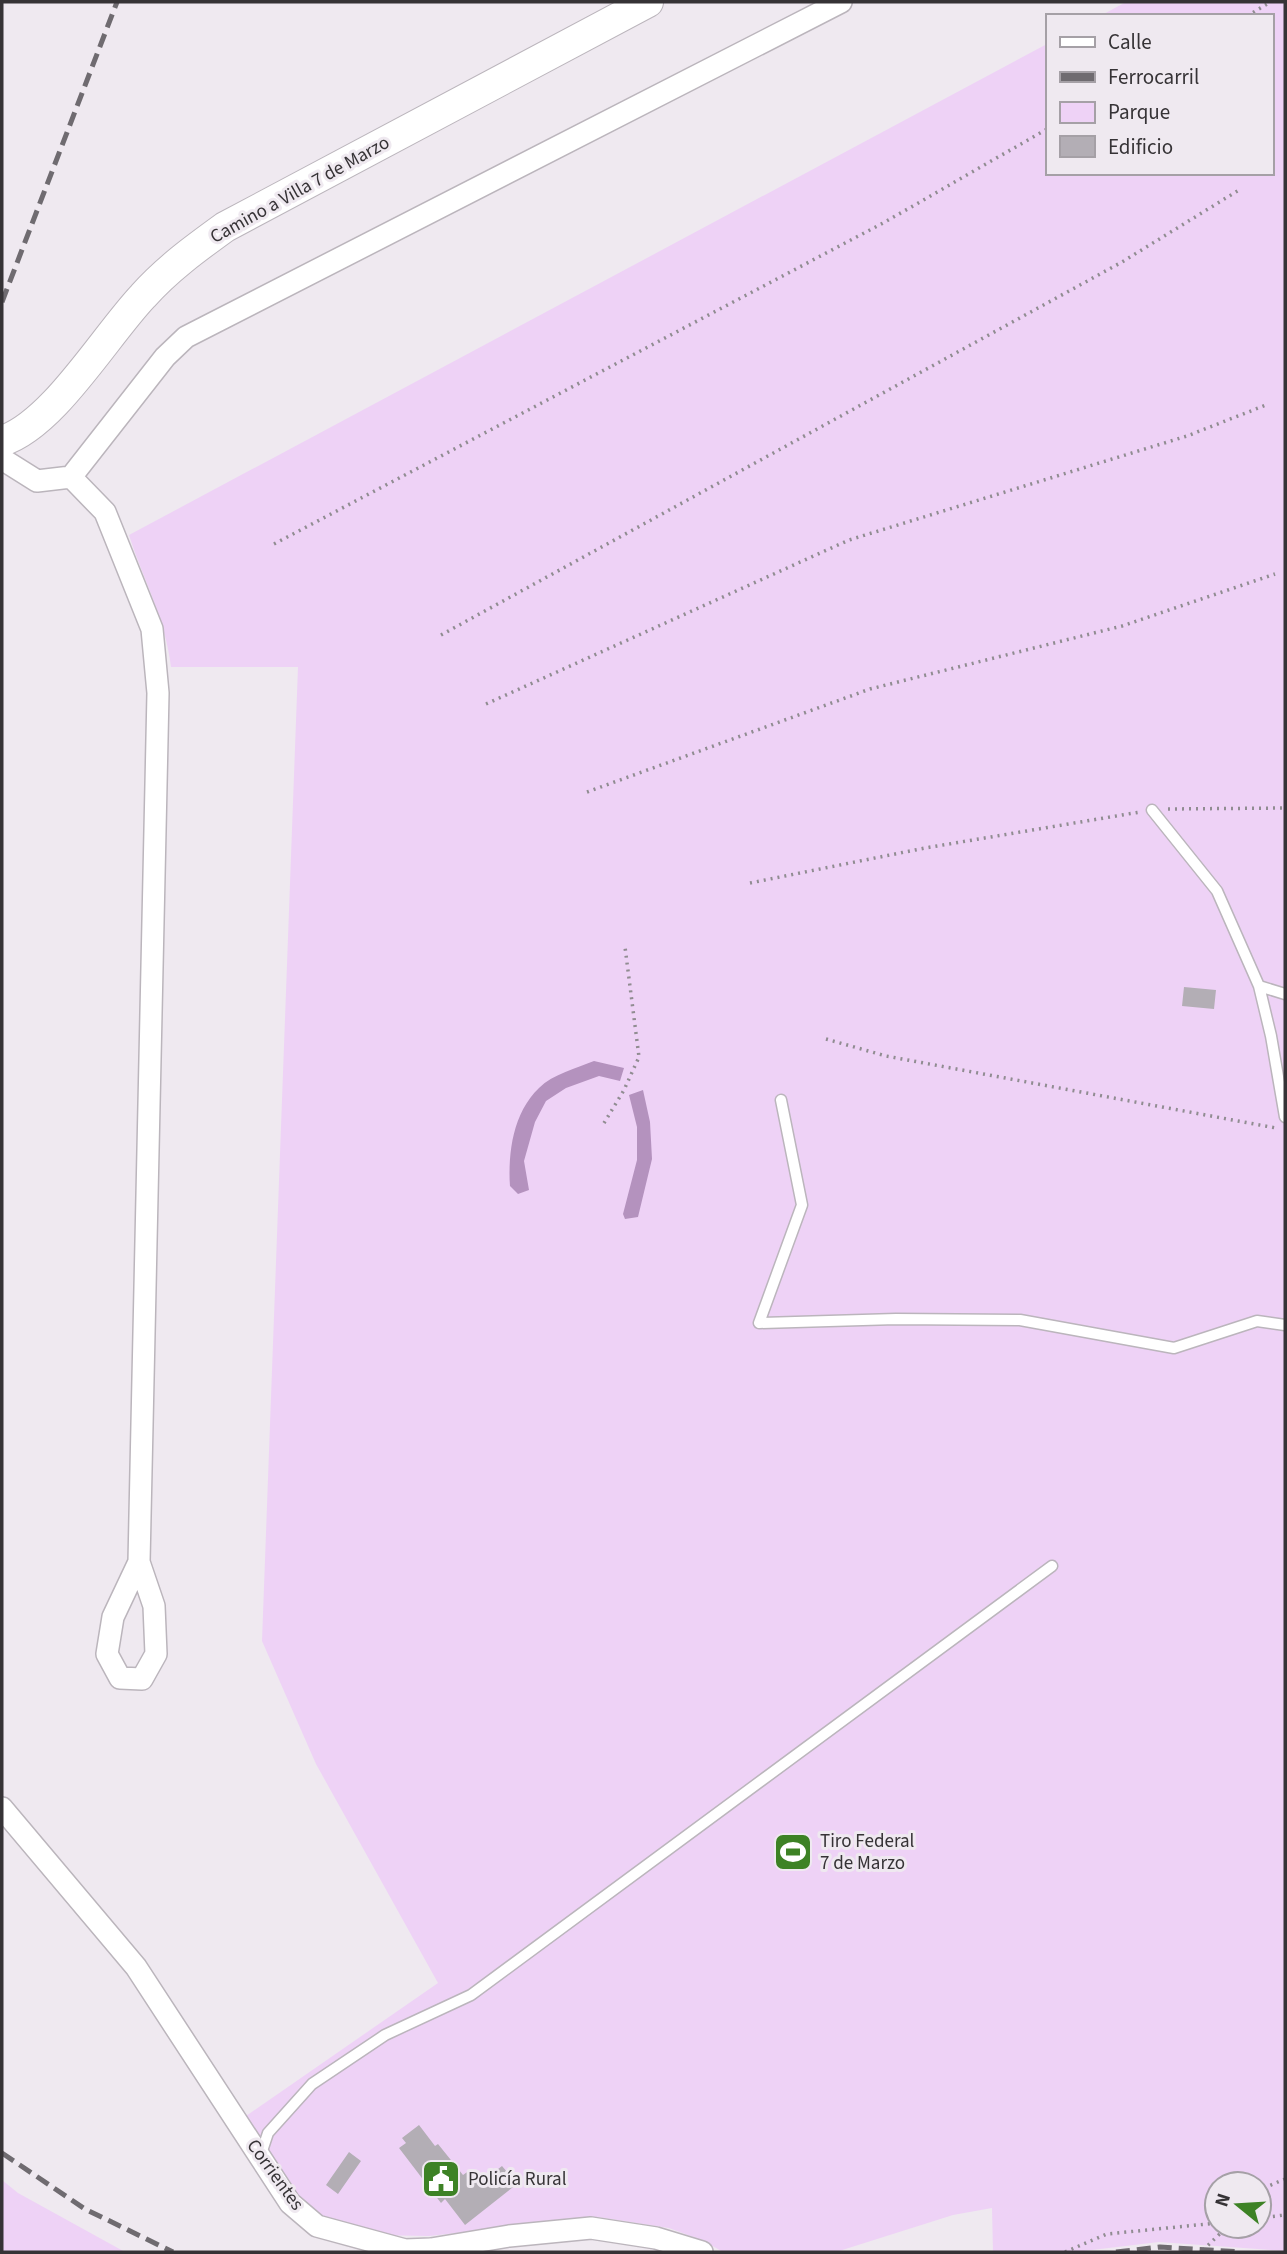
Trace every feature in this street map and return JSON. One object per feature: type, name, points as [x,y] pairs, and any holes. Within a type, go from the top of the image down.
[{"type":"street","name":"Camino a Villa 7 de Marzo","points":[[2,442],[27,430],[66,390],[142,296],[177,262],[226,227],[648,2]]},
{"type":"street","points":[[2,459],[37,481],[71,477],[165,357],[186,337],[841,2]]},
{"type":"street","points":[[71,477],[105,512],[152,629],[157,681],[139,1562],[154,1606],[156,1654],[142,1679],[120,1678],[107,1654],[113,1617],[139,1562]]},
{"type":"street","name":"Corrientes","points":[[2,1808],[136,1967],[290,2203],[317,2227],[405,2250],[591,2228],[656,2238],[702,2252]]},
{"type":"lane","points":[[1152,810],[1217,891],[1259,986],[1285,1117]]},
{"type":"lane","points":[[1259,986],[1285,995]]},
{"type":"lane","points":[[781,1100],[802,1205],[759,1323],[896,1319],[1020,1320],[1174,1348],[1257,1321],[1285,1325]]},
{"type":"lane","points":[[260,2157],[268,2133],[312,2084],[385,2035],[471,1994],[1052,1566]]},
{"type":"path","points":[[1250,14],[1269,3]]},
{"type":"path","points":[[274,544],[885,222],[1046,131]]},
{"type":"path","points":[[441,635],[1122,262],[1239,190]]},
{"type":"path","points":[[486,704],[849,540],[1187,436],[1266,405]]},
{"type":"path","points":[[587,792],[870,689],[1122,626],[1275,574]]},
{"type":"path","points":[[750,883],[925,848],[1152,810],[1285,808]]},
{"type":"path","points":[[604,1123],[624,1090],[639,1057],[625,947]]},
{"type":"path","points":[[826,1039],[886,1056],[1285,1129]]},
{"type":"path","points":[[1065,2252],[1107,2234],[1203,2224]]},
{"type":"path","points":[[1203,2250],[1213,2240]]},
{"type":"green space","points":[[1126,2],[1285,2],[1285,2251],[1159,2242],[1075,2252],[993,2252],[992,2208],[953,2215],[836,2252],[723,2252],[704,2241],[669,2228],[598,2217],[429,2236],[375,2235],[307,2213],[257,2142],[246,2116],[438,1983],[316,1764],[262,1641],[298,667],[171,667],[159,617],[129,535],[1046,45],[1046,175],[1273,175],[1273,14],[1104,14]]},
{"type":"green space","points":[[2,2180],[18,2193],[125,2252],[2,2252]]},
{"type":"shaded area","points":[[594,1061],[624,1068],[620,1081],[599,1076],[566,1088],[546,1101],[535,1122],[524,1161],[529,1190],[518,1194],[510,1186],[510,1160],[514,1134],[523,1109],[545,1083]]},
{"type":"shaded area","points":[[643,1090],[650,1122],[652,1159],[638,1217],[625,1219],[623,1214],[637,1160],[637,1127],[629,1095]]},
{"type":"building","points":[[1184,987],[1216,990],[1214,1009],[1182,1006]]},
{"type":"building","points":[[419,2125],[463,2175],[470,2170],[480,2183],[502,2166],[517,2184],[465,2225],[445,2199],[441,2203],[399,2148],[406,2143],[402,2138]]},
{"type":"building","points":[[349,2152],[361,2161],[338,2194],[326,2185]]},
{"type":"railway","points":[[2,302],[117,2]]},
{"type":"railway","points":[[2,2153],[85,2209],[173,2252]]},
{"type":"railway","points":[[1116,2252],[1160,2247],[1241,2252]]},
{"type":"place","name":"Tiro Federal 7 de Marzo","points":[[793,1852]]},
{"type":"place","name":"Policía Rural","points":[[441,2179]]}]
